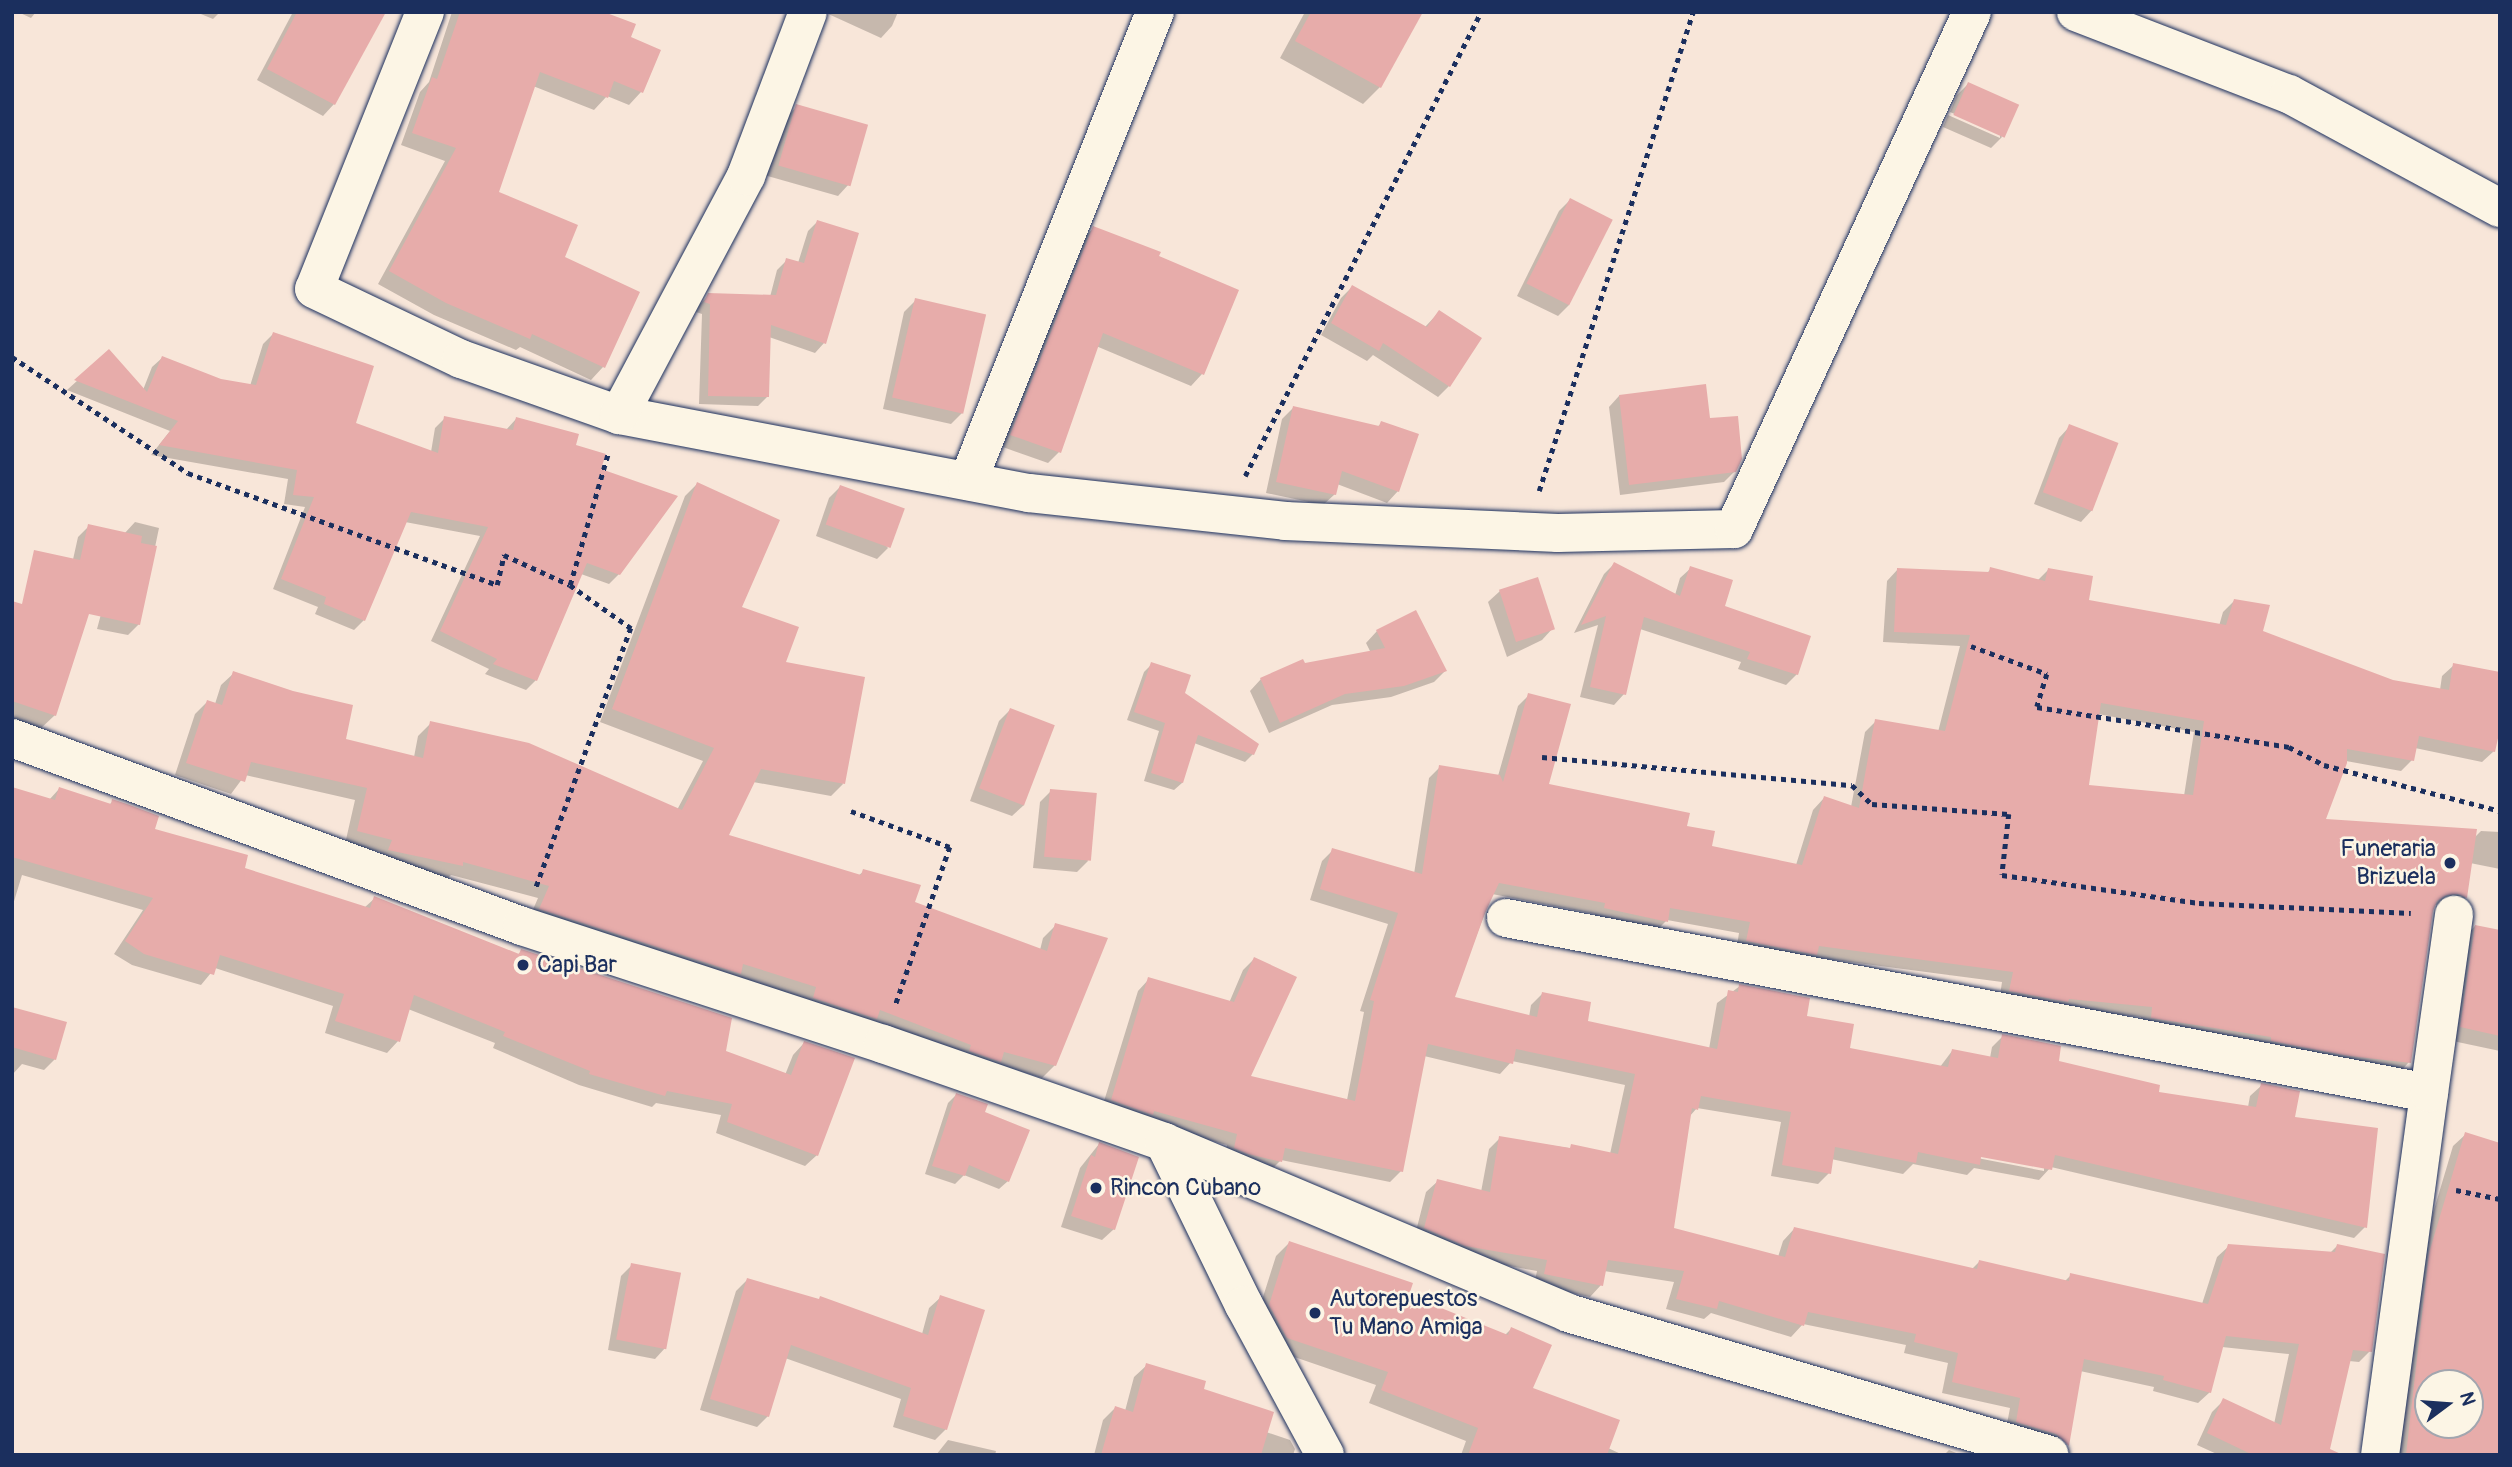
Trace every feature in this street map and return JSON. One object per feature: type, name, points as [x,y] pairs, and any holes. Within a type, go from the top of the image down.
[{"type":"street","points":[[425,12],[314,289],[461,359],[620,415],[1029,493],[1285,521],[1526,531],[1734,529],[1972,12]]},
{"type":"street","points":[[620,415],[746,176],[808,12]]},
{"type":"street","points":[[968,481],[1155,12]]},
{"type":"street","points":[[2076,12],[2288,94],[2500,208]]},
{"type":"street","points":[[12,738],[522,926],[883,1044],[1164,1142],[1568,1313],[2050,1455]]},
{"type":"street","points":[[2380,1455],[2454,915]]},
{"type":"street","points":[[1506,918],[2429,1093]]},
{"type":"street","points":[[1164,1142],[1244,1305],[1325,1455]]},
{"type":"path","points":[[1225,514],[1481,12]]},
{"type":"path","points":[[1526,531],[1693,12]]},
{"type":"path","points":[[12,357],[188,473],[497,585],[503,555],[570,585],[631,628],[522,926]]},
{"type":"path","points":[[570,585],[620,415]]},
{"type":"path","points":[[1971,646],[2047,674],[2037,706],[2289,747],[2324,765],[2500,811]]},
{"type":"path","points":[[1542,757],[1852,785],[1872,804],[2009,814],[2002,876],[2199,902],[2454,915]]},
{"type":"path","points":[[851,811],[950,846],[883,1044]]},
{"type":"building","points":[[297,12],[386,12],[335,105],[267,69]]},
{"type":"building","points":[[460,12],[604,12],[636,24],[631,37],[661,50],[643,93],[614,81],[608,98],[540,72],[499,192],[578,225],[565,257],[640,292],[605,368],[532,334],[530,339],[446,303],[389,271],[456,148],[412,133],[432,77],[437,79]]},
{"type":"building","points":[[1311,12],[1423,12],[1381,88],[1295,41]]},
{"type":"building","points":[[1968,82],[2019,105],[2005,138],[1953,115]]},
{"type":"building","points":[[796,104],[868,125],[850,186],[778,166]]},
{"type":"building","points":[[1570,198],[1613,220],[1569,305],[1526,284]]},
{"type":"building","points":[[817,220],[859,233],[826,344],[771,325],[769,397],[708,396],[710,304],[704,302],[708,293],[776,295],[786,258],[804,263]]},
{"type":"building","points":[[1093,226],[1161,252],[1159,256],[1239,290],[1204,375],[1103,333],[1061,453],[1010,435]]},
{"type":"building","points":[[1352,285],[1427,327],[1439,310],[1482,338],[1450,387],[1383,343],[1379,351],[1331,323]]},
{"type":"building","points":[[915,298],[986,314],[963,414],[892,397]]},
{"type":"building","points":[[273,332],[374,366],[356,423],[438,453],[444,416],[513,430],[516,417],[579,434],[576,445],[606,454],[601,469],[678,496],[620,575],[587,563],[537,681],[493,664],[497,659],[440,631],[488,527],[411,512],[365,621],[324,604],[326,597],[281,579],[314,497],[293,495],[297,470],[159,445],[178,421],[74,380],[109,349],[147,392],[162,356],[221,379],[256,385]]},
{"type":"building","points":[[1706,384],[1710,418],[1738,416],[1742,459],[1736,472],[1629,485],[1619,395]]},
{"type":"building","points":[[1293,406],[1379,426],[1381,421],[1419,434],[1399,492],[1342,471],[1336,495],[1276,482]]},
{"type":"building","points":[[2069,424],[2118,443],[2092,511],[2043,492]]},
{"type":"building","points":[[697,482],[780,520],[742,607],[799,627],[786,662],[865,677],[845,784],[761,769],[729,835],[861,875],[863,869],[921,885],[915,902],[1047,951],[1055,923],[1108,938],[1056,1066],[1004,1052],[1001,1062],[969,1051],[971,1045],[880,1010],[877,1019],[813,998],[816,987],[743,964],[741,974],[539,909],[549,886],[463,862],[463,866],[388,850],[392,840],[357,831],[367,788],[251,762],[245,782],[186,763],[207,700],[222,705],[233,671],[293,691],[353,705],[346,739],[423,758],[430,721],[529,743],[682,810],[714,748],[612,709]]},
{"type":"building","points":[[840,485],[905,509],[890,548],[826,524]]},
{"type":"building","points":[[88,524],[142,536],[141,543],[157,546],[140,625],[89,614],[56,716],[12,701],[12,601],[22,604],[34,550],[80,560]]},
{"type":"building","points":[[1614,562],[1680,596],[1690,566],[1733,580],[1725,606],[1811,636],[1798,675],[1747,659],[1750,652],[1644,617],[1626,695],[1590,687],[1606,616],[1581,625]]},
{"type":"building","points":[[1990,567],[2045,581],[2048,568],[2093,576],[2089,600],[2226,625],[2234,599],[2270,605],[2263,631],[2393,680],[2449,690],[2453,663],[2500,672],[2500,729],[2495,752],[2419,736],[2414,761],[2347,749],[2347,763],[2326,819],[2477,829],[2467,898],[2458,894],[2446,895],[2437,901],[2433,911],[2411,1063],[2349,1056],[2271,1041],[2271,1037],[2151,1018],[2152,1007],[2069,999],[2068,1002],[2009,991],[2013,972],[1819,946],[1817,955],[1746,941],[1750,922],[1670,908],[1668,922],[1604,908],[1605,903],[1499,883],[1485,913],[1455,997],[1537,1017],[1542,992],[1591,1002],[1588,1021],[1717,1049],[1728,990],[1738,992],[1739,984],[1810,998],[1807,1016],[1854,1024],[1850,1048],[1948,1067],[1952,1049],[1998,1058],[2002,1034],[2061,1046],[2059,1061],[2160,1085],[2159,1092],[2256,1107],[2261,1083],[2300,1091],[2295,1117],[2378,1128],[2367,1228],[2055,1155],[2052,1170],[1981,1157],[1980,1165],[1918,1152],[1916,1163],[1835,1147],[1831,1174],[1782,1165],[1791,1112],[1701,1096],[1698,1110],[1692,1108],[1674,1228],[1785,1257],[1794,1227],[1977,1269],[1979,1260],[2069,1281],[2070,1273],[2208,1304],[2228,1244],[2335,1252],[2337,1244],[2385,1254],[2372,1352],[2353,1350],[2330,1449],[2343,1455],[2253,1455],[2207,1433],[2223,1398],[2281,1425],[2299,1344],[2226,1336],[2211,1393],[2163,1380],[2164,1376],[2084,1359],[2069,1446],[2056,1434],[2016,1422],[2020,1398],[1952,1382],[1958,1353],[1914,1342],[1916,1334],[1808,1312],[1804,1326],[1719,1301],[1717,1309],[1676,1299],[1684,1271],[1608,1260],[1603,1286],[1544,1274],[1547,1260],[1465,1246],[1424,1228],[1437,1179],[1490,1192],[1499,1136],[1570,1148],[1571,1144],[1618,1154],[1635,1074],[1516,1049],[1513,1064],[1428,1044],[1403,1172],[1285,1148],[1282,1162],[1248,1154],[1234,1148],[1237,1134],[1154,1111],[1153,1115],[1111,1100],[1148,977],[1234,1002],[1254,957],[1297,977],[1251,1076],[1355,1101],[1374,1001],[1370,1000],[1398,913],[1320,889],[1332,848],[1422,874],[1439,765],[1500,775],[1503,782],[1528,693],[1571,704],[1549,784],[1690,813],[1687,826],[1715,831],[1712,846],[1802,865],[1824,796],[1859,808],[1875,719],[1945,731],[1970,635],[1894,632],[1897,568],[1989,572]],"holes":[[[2101,703],[2204,721],[2193,795],[2089,785]]]},
{"type":"building","points":[[1538,577],[1555,629],[1516,642],[1499,590]]},
{"type":"building","points":[[1416,610],[1447,671],[1404,686],[1345,694],[1280,723],[1260,678],[1303,659],[1305,663],[1385,648],[1376,630]]},
{"type":"building","points":[[1151,662],[1191,675],[1185,693],[1259,744],[1254,755],[1198,735],[1183,783],[1151,773],[1165,723],[1134,712]]},
{"type":"building","points":[[1010,708],[1055,725],[1024,805],[979,788]]},
{"type":"building","points":[[12,787],[55,800],[59,787],[111,804],[112,799],[159,816],[155,829],[248,855],[245,868],[370,908],[374,896],[519,954],[521,949],[732,1018],[726,1051],[791,1075],[804,1041],[855,1058],[818,1156],[727,1122],[732,1104],[667,1091],[665,1096],[589,1074],[590,1071],[503,1036],[505,1032],[414,995],[400,1042],[335,1021],[344,994],[220,955],[214,975],[144,954],[125,941],[153,898],[12,857]]},
{"type":"building","points":[[1050,789],[1097,793],[1091,861],[1044,857]]},
{"type":"building","points":[[2475,925],[2500,930],[2500,1036],[2460,1027]]},
{"type":"building","points":[[12,1007],[67,1022],[56,1060],[12,1047]]},
{"type":"building","points":[[956,1093],[988,1104],[985,1112],[1030,1130],[1009,1182],[969,1165],[965,1176],[932,1166]]},
{"type":"building","points":[[2465,1132],[2500,1143],[2500,1455],[2406,1455],[2414,1385],[2414,1439],[2484,1439],[2484,1369],[2416,1369],[2429,1253]]},
{"type":"building","points":[[1099,1142],[1139,1157],[1115,1230],[1071,1216],[1091,1155],[1095,1157]]},
{"type":"building","points":[[1289,1241],[1413,1283],[1409,1295],[1508,1335],[1511,1327],[1552,1345],[1533,1388],[1620,1420],[1607,1455],[1468,1455],[1478,1428],[1381,1390],[1388,1372],[1287,1338],[1269,1305]]},
{"type":"building","points":[[631,1263],[681,1273],[666,1349],[616,1340]]},
{"type":"building","points":[[747,1278],[819,1299],[820,1296],[928,1335],[940,1295],[985,1310],[947,1430],[903,1416],[911,1388],[791,1345],[769,1417],[710,1399]]},
{"type":"building","points":[[1146,1363],[1206,1381],[1204,1389],[1274,1412],[1261,1455],[1101,1455],[1115,1406],[1133,1412]]},
{"type":"place","name":"Funeraria Brizuela","points":[[2450,863]]},
{"type":"place","name":"Capi Bar","points":[[523,965]]},
{"type":"place","name":"Rincon Cubano","points":[[1096,1188]]},
{"type":"place","name":"Autorepuestos Tu Mano Amiga","points":[[1315,1313]]}]
